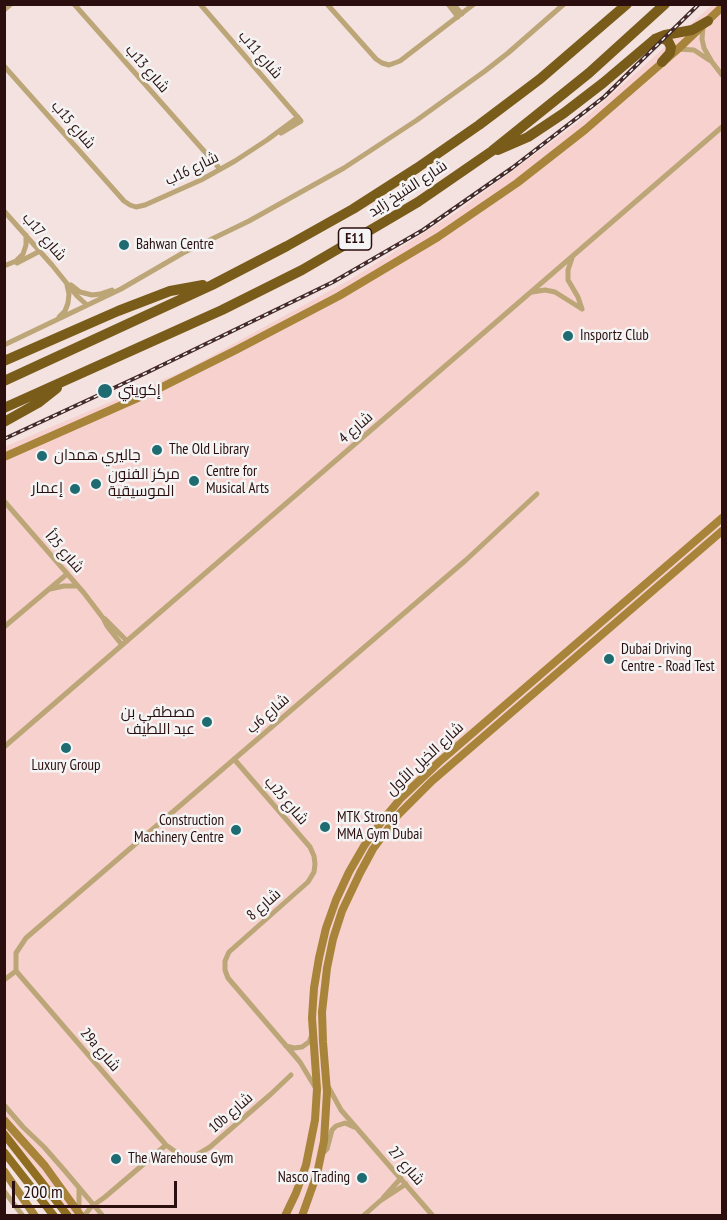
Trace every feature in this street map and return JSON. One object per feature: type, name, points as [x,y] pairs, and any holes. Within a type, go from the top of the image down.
[{"type":"highway","points":[[603,26],[615,4]]},
{"type":"highway","name":"شارع الشيخ زايد","points":[[4,381],[212,285],[320,228],[417,168],[510,102],[627,4]]},
{"type":"highway","name":"شارع الشيخ زايد","points":[[4,408],[212,315],[302,270],[417,202],[492,151],[588,73],[665,4]]},
{"type":"highway","points":[[492,151],[520,141],[564,113],[660,37],[692,30],[705,24]]},
{"type":"highway","points":[[660,37],[668,41],[670,47],[670,52],[662,62]]},
{"type":"highway","points":[[4,361],[160,295],[191,287],[212,285]]},
{"type":"highway","points":[[4,422],[38,403],[65,380]]},
{"type":"main road","points":[[6,455],[158,389],[331,300],[397,262],[517,183],[586,129],[723,7]]},
{"type":"main road","name":"شارع الخيل الأول","points":[[285,1215],[302,1179],[315,1120],[317,1089],[313,1034],[314,988],[319,958],[336,900],[364,846],[382,821],[412,787],[439,762],[723,518]]},
{"type":"main road","name":"شارع الخيل الأول","points":[[302,1215],[317,1174],[326,1120],[322,1012],[330,954],[338,925],[366,861],[408,804],[723,531]]},
{"type":"main road","points":[[4,1120],[45,1166],[82,1215]]},
{"type":"main road","points":[[4,1134],[68,1215]]},
{"type":"main road","points":[[4,1152],[54,1215]]},
{"type":"main road","points":[[4,1171],[35,1215]]},
{"type":"main road","points":[[4,1180],[17,1195],[26,1201]]},
{"type":"street","points":[[4,10],[11,4]]},
{"type":"street","name":"شارع 13ب","points":[[74,4],[218,170]]},
{"type":"street","name":"شارع 11ب","points":[[200,4],[299,119]]},
{"type":"street","points":[[327,4],[379,62],[389,65],[400,61],[474,4]]},
{"type":"street","points":[[448,4],[460,15]]},
{"type":"street","points":[[453,4],[460,15]]},
{"type":"street","points":[[4,345],[129,285],[183,253],[249,221],[353,162],[486,71],[564,4]]},
{"type":"street","points":[[705,24],[702,43],[712,62],[723,75]]},
{"type":"street","points":[[678,49],[697,52],[712,62]]},
{"type":"street","name":"شارع 15ب","points":[[4,66],[124,201]]},
{"type":"street","name":"شارع 16ب","points":[[124,201],[133,206],[142,206],[201,180],[235,161],[299,119]]},
{"type":"street","name":"شارع 4","points":[[4,747],[723,127]]},
{"type":"street","name":"شارع 17ب","points":[[4,211],[78,298],[87,305]]},
{"type":"street","points":[[4,268],[23,254],[26,235]]},
{"type":"street","points":[[4,268],[40,251]]},
{"type":"street","points":[[531,293],[544,290],[555,292],[582,309],[568,280],[572,256]]},
{"type":"street","name":"شارع 17ب","points":[[65,280],[80,292],[92,295],[129,285]]},
{"type":"street","name":"شارع 17ب","points":[[56,321],[63,314],[68,303],[69,294],[65,280]]},
{"type":"street","name":"شارع 6ب","points":[[16,971],[16,953],[27,938],[466,560],[537,494]]},
{"type":"street","name":"شارع 25أ","points":[[5,502],[110,623],[124,643]]},
{"type":"street","points":[[4,627],[67,574]]},
{"type":"street","points":[[46,591],[60,586],[78,586]]},
{"type":"street","name":"شارع 25ب","points":[[234,759],[310,847],[315,861]]},
{"type":"street","name":"شارع 8","points":[[282,1043],[228,978],[225,965],[226,956],[308,882],[314,872],[315,861]]},
{"type":"street","points":[[4,980],[16,971]]},
{"type":"street","name":"29a شارع","points":[[16,971],[166,1145],[180,1155]]},
{"type":"street","points":[[282,1043],[294,1048],[302,1047],[309,1042],[313,1034]]},
{"type":"street","points":[[282,1043],[317,1089]]},
{"type":"street","name":"10b شارع","points":[[180,1155],[195,1155],[210,1147],[291,1075]]},
{"type":"street","name":"شارع 27","points":[[326,1077],[338,1105],[433,1215]]},
{"type":"street","points":[[4,1105],[103,1215]]},
{"type":"street","points":[[322,1154],[329,1146],[332,1130],[339,1124],[348,1124],[360,1131]]},
{"type":"street","points":[[82,1215],[166,1145]]},
{"type":"street","points":[[380,1202],[400,1178]]},
{"type":"street","points":[[363,1215],[406,1184]]},
{"type":"street","points":[[78,1187],[82,1215]]},
{"type":"street","points":[[4,1191],[24,1215]]},
{"type":"shaded area","points":[[712,5],[722,5],[722,1215],[67,1215],[5,1144],[4,447],[186,370],[353,278],[457,212],[591,113]]},
{"type":"railway","points":[[4,439],[333,282],[423,230],[512,168],[604,97],[699,4]]},
{"type":"place","name":"Bahwan Centre","points":[[124,245]]},
{"type":"place","name":"Insportz Club","points":[[568,336]]},
{"type":"place","name":"إكويتي","points":[[105,391]]},
{"type":"place","name":"The Old Library","points":[[157,450]]},
{"type":"place","name":"جاليري همدان","points":[[42,456]]},
{"type":"place","name":"Centre for Musical Arts","points":[[194,481]]},
{"type":"place","name":"مركز الفنون الموسيقية","points":[[96,484]]},
{"type":"place","name":"إعمار","points":[[75,489]]},
{"type":"place","name":"Dubai Driving Centre - Road Test","points":[[609,659]]},
{"type":"place","name":"مصطفي بن عبد اللطيف","points":[[207,722]]},
{"type":"place","name":"Luxury Group","points":[[66,748]]},
{"type":"place","name":"MTK Strong MMA Gym Dubai","points":[[325,827]]},
{"type":"place","name":"Construction Machinery Centre","points":[[236,830]]},
{"type":"place","name":"The Warehouse Gym","points":[[116,1159]]},
{"type":"place","name":"Nasco Trading","points":[[362,1178]]}]
